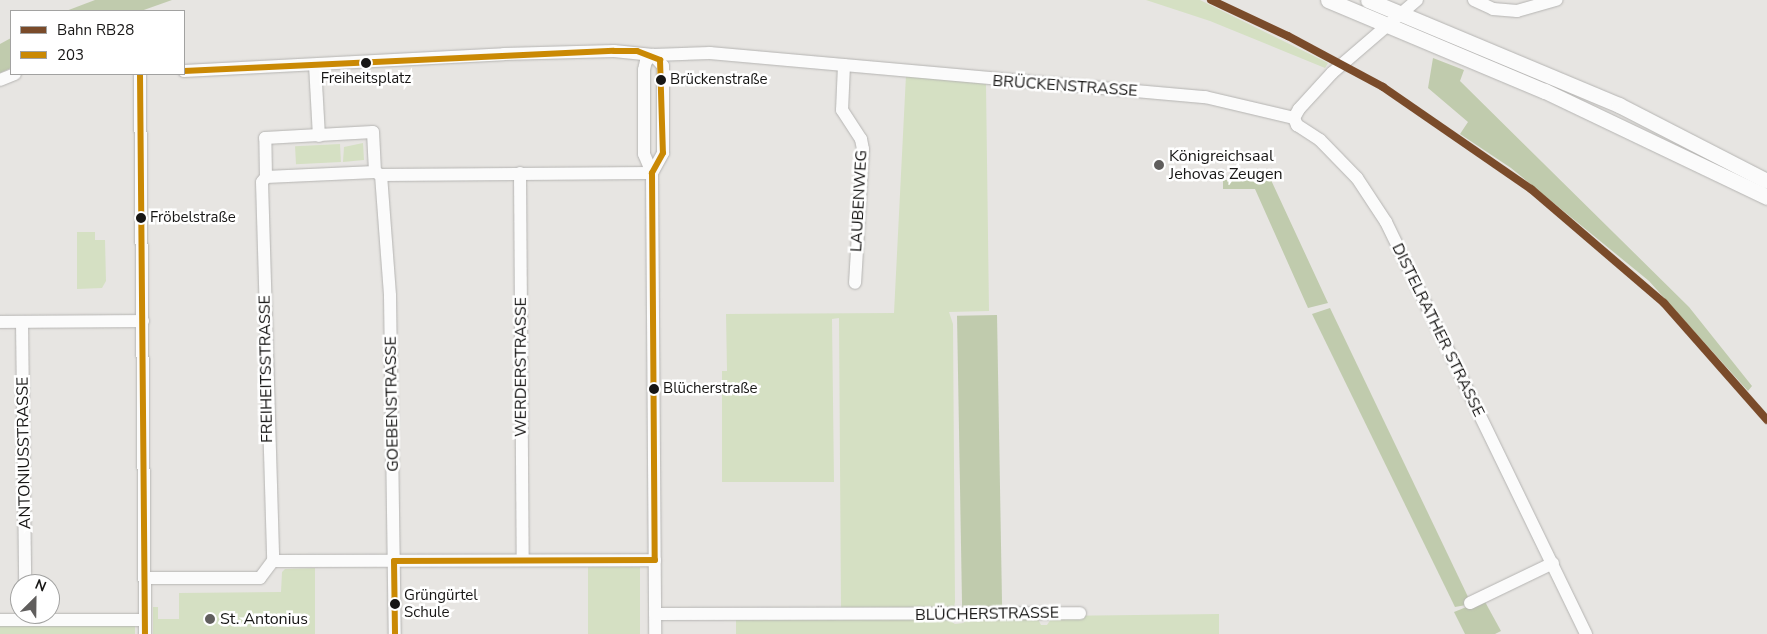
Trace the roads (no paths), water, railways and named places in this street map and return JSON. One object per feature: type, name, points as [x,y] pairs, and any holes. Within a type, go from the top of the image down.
[{"type":"main road","points":[[1328,0],[1388,24],[1648,138],[1767,197]]},
{"type":"main road","points":[[1368,0],[1619,105],[1767,181]]},
{"type":"street","points":[[1294,118],[1318,87],[1417,0]]},
{"type":"street","points":[[1474,0],[1493,9],[1517,11],[1556,0]]},
{"type":"street","name":"BRÜCKENSTRASSE","points":[[185,71],[596,51],[631,51],[654,55],[733,55],[1205,97],[1294,118]]},
{"type":"street","points":[[652,173],[663,153],[662,66],[654,55],[646,61],[644,70],[644,154],[652,173],[655,634]]},
{"type":"street","points":[[315,64],[319,136]]},
{"type":"street","name":"LAUBENWEG","points":[[844,65],[842,110],[861,138],[863,150],[855,283]]},
{"type":"street","points":[[0,80],[12,75]]},
{"type":"street","points":[[140,75],[145,634]]},
{"type":"street","name":"DISTELRATHER STRASSE","points":[[1294,118],[1296,125],[1338,156],[1372,198],[1586,634]]},
{"type":"street","points":[[378,174],[373,132],[264,138],[266,177],[378,174],[652,173]]},
{"type":"street","name":"WERDERSTRASSE","points":[[520,173],[523,560]]},
{"type":"street","name":"GOEBENSTRASSE","points":[[378,174],[390,296],[395,634]]},
{"type":"street","name":"FREIHEITSSTRASSE","points":[[266,177],[262,182],[272,561]]},
{"type":"street","points":[[0,322],[143,321]]},
{"type":"street","name":"ANTONIUSSTRASSE","points":[[22,322],[26,574]]},
{"type":"street","points":[[144,578],[260,578],[272,561],[655,560]]},
{"type":"street","points":[[1470,604],[1553,564]]},
{"type":"street","name":"BLÜCHERSTRASSE","points":[[655,614],[1080,613]]},
{"type":"street","points":[[60,618],[144,620]]},
{"type":"rail line","name":"RB28","points":[[1211,0],[1288,36],[1383,87],[1531,189],[1664,303],[1767,420]]},
{"type":"place","name":"Freiheitsplatz","points":[[366,63]]},
{"type":"place","name":"Brückenstraße","points":[[661,80]]},
{"type":"place","name":"Königreichsaal Jehovas Zeugen","points":[[1159,165]]},
{"type":"place","name":"Fröbelstraße","points":[[141,218]]},
{"type":"place","name":"Blücherstraße","points":[[654,389]]},
{"type":"place","name":"Grüngürtel Schule","points":[[395,604]]},
{"type":"place","name":"St. Antonius","points":[[210,619]]}]
